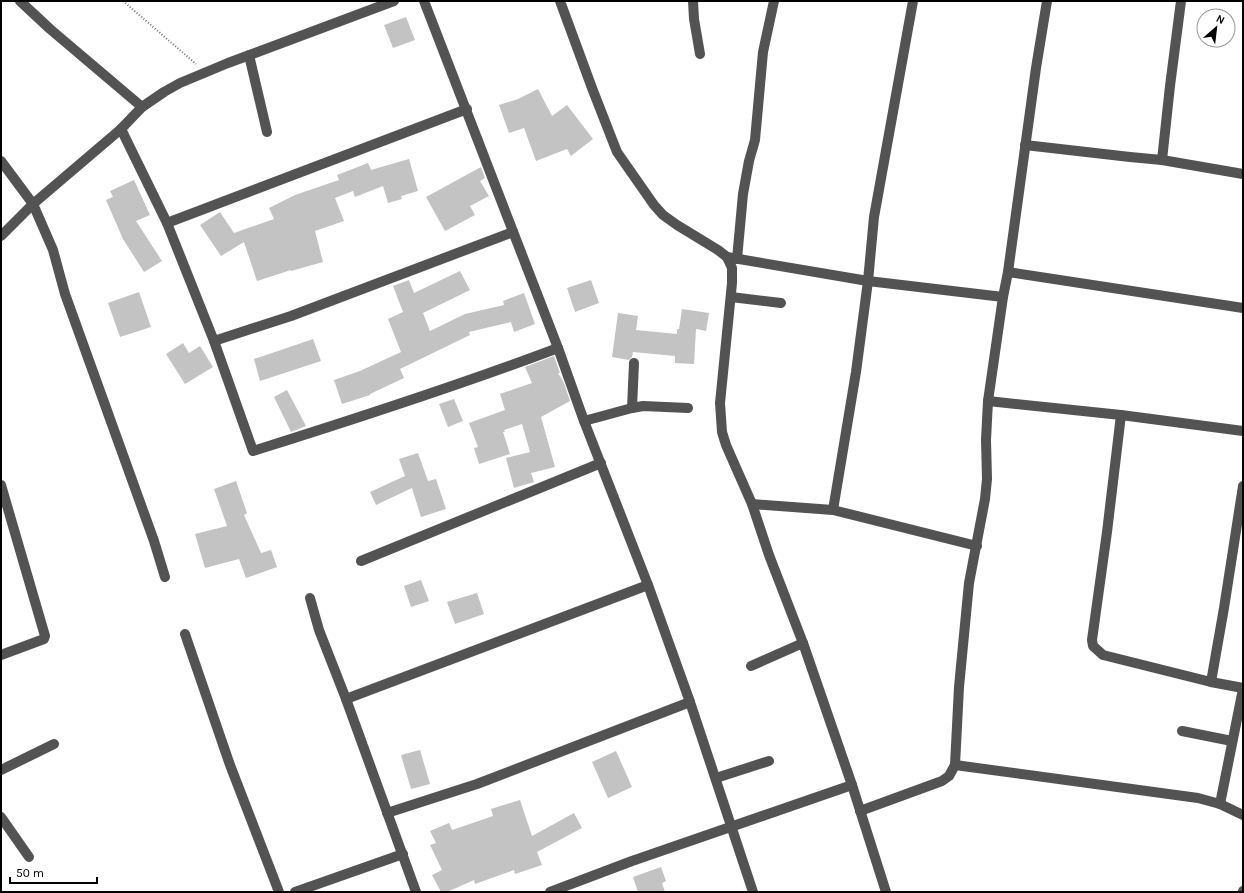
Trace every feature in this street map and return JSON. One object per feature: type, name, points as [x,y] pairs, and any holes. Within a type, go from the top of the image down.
[{"type":"street","points":[[20,1],[50,29],[142,107]]},
{"type":"street","points":[[1,236],[33,204],[121,129],[142,107],[164,92],[180,83],[249,55],[394,1]]},
{"type":"street","points":[[424,1],[467,109],[558,348],[584,421],[648,585],[716,778],[753,892]]},
{"type":"street","points":[[560,1],[617,152],[654,205],[663,215],[677,225],[732,258],[868,281],[1002,297]]},
{"type":"street","points":[[694,1],[694,20],[700,54]]},
{"type":"street","points":[[774,1],[763,52],[755,140],[749,161],[732,258],[731,297],[720,403],[722,432],[726,445],[752,504],[769,556],[804,643],[886,892]]},
{"type":"street","points":[[833,510],[856,372],[868,281],[874,217],[913,1]]},
{"type":"street","points":[[860,811],[942,781],[949,776],[955,765],[959,686],[969,583],[977,546],[987,479],[986,440],[988,401],[1002,297],[1008,272],[1036,68],[1047,1]]},
{"type":"street","points":[[1162,160],[1181,1]]},
{"type":"street","points":[[249,55],[267,132]]},
{"type":"street","points":[[167,222],[467,109]]},
{"type":"street","points":[[121,129],[167,222],[214,341],[253,451],[470,380],[558,348]]},
{"type":"street","points":[[1026,145],[1162,160],[1243,174]]},
{"type":"street","points":[[1,161],[33,204],[52,250],[64,294],[165,577]]},
{"type":"street","points":[[214,341],[291,316],[513,232]]},
{"type":"street","points":[[1008,272],[1243,308]]},
{"type":"street","points":[[731,297],[781,303]]},
{"type":"street","points":[[632,408],[634,364]]},
{"type":"street","points":[[988,401],[1121,415],[1243,431]]},
{"type":"street","points":[[584,421],[644,406],[688,408]]},
{"type":"street","points":[[1121,415],[1092,640],[1093,646],[1102,655],[1243,689],[1220,804]]},
{"type":"street","points":[[361,561],[601,463]]},
{"type":"street","points":[[1,485],[45,636],[44,639],[1,655]]},
{"type":"street","points":[[1211,682],[1243,486]]},
{"type":"street","points":[[752,504],[833,510],[977,546]]},
{"type":"street","points":[[346,699],[648,585]]},
{"type":"street","points":[[310,598],[319,630],[346,699],[416,892]]},
{"type":"street","points":[[186,634],[230,765],[279,892]]},
{"type":"street","points":[[751,666],[804,643]]},
{"type":"street","points":[[387,813],[477,784],[690,702]]},
{"type":"street","points":[[1182,731],[1232,741]]},
{"type":"street","points":[[1,770],[54,744]]},
{"type":"street","points":[[716,778],[769,761]]},
{"type":"street","points":[[955,765],[1198,798],[1220,804],[1243,815]]},
{"type":"street","points":[[550,892],[632,861],[852,785]]},
{"type":"street","points":[[1,817],[29,857]]},
{"type":"street","points":[[295,892],[403,854]]},
{"type":"path","points":[[123,1],[206,73]]},
{"type":"building","points":[[406,17],[415,40],[393,48],[384,25]]},
{"type":"building","points":[[538,89],[552,116],[567,105],[593,139],[571,156],[567,149],[536,161],[524,128],[509,133],[499,105],[518,99]]},
{"type":"building","points":[[409,159],[418,191],[401,196],[402,199],[388,203],[383,186],[355,197],[353,191],[335,198],[344,221],[315,231],[323,262],[257,281],[244,242],[221,256],[200,225],[220,212],[234,233],[274,219],[269,208],[295,195],[339,180],[337,175],[368,163],[371,170]]},
{"type":"building","points":[[481,167],[485,178],[480,181],[489,196],[470,206],[475,215],[445,231],[426,197]]},
{"type":"building","points":[[134,180],[150,215],[136,221],[162,261],[144,272],[123,239],[106,200],[113,197],[110,191]]},
{"type":"building","points":[[460,271],[470,290],[423,313],[430,331],[465,314],[504,305],[503,301],[524,293],[535,324],[514,332],[511,322],[469,332],[470,335],[400,369],[404,378],[370,395],[342,404],[334,380],[360,371],[401,352],[388,319],[403,312],[393,286],[409,280],[414,293]]},
{"type":"building","points":[[591,280],[599,303],[575,312],[567,288]]},
{"type":"building","points":[[139,292],[151,327],[120,337],[108,303]]},
{"type":"building","points":[[682,309],[709,313],[706,331],[696,329],[694,364],[675,363],[675,356],[633,352],[632,357],[629,360],[612,357],[618,313],[638,316],[636,330],[677,334]]},
{"type":"building","points":[[313,339],[321,361],[260,381],[254,359]]},
{"type":"building","points":[[183,343],[189,353],[200,346],[213,367],[185,384],[166,354]]},
{"type":"building","points":[[554,356],[560,373],[558,373],[564,383],[570,401],[541,417],[555,467],[531,473],[534,482],[514,488],[506,458],[530,452],[522,424],[504,430],[505,432],[503,432],[510,454],[479,464],[474,448],[478,447],[469,423],[505,410],[500,394],[532,383],[525,367]]},
{"type":"building","points":[[287,390],[306,426],[291,432],[274,397]]},
{"type":"building","points":[[454,399],[463,421],[448,427],[439,404]]},
{"type":"building","points":[[418,453],[428,481],[436,479],[446,509],[421,517],[412,488],[376,505],[370,492],[405,476],[399,459]]},
{"type":"building","points":[[236,481],[247,513],[244,515],[261,553],[271,550],[277,567],[246,578],[239,559],[205,568],[195,534],[227,526],[214,489]]},
{"type":"building","points":[[421,580],[429,601],[411,607],[404,586]]},
{"type":"building","points":[[477,593],[484,614],[455,624],[447,602]]},
{"type":"building","points":[[420,750],[430,784],[411,789],[401,755]]},
{"type":"building","points":[[616,751],[632,787],[608,798],[592,762]]},
{"type":"building","points":[[520,800],[532,836],[574,813],[582,828],[537,852],[542,865],[515,874],[514,870],[475,884],[474,880],[447,892],[441,892],[432,875],[442,870],[430,845],[436,843],[430,831],[449,823],[452,830],[493,816],[491,809]]},
{"type":"building","points":[[661,867],[666,881],[662,883],[665,892],[638,892],[633,877]]}]
